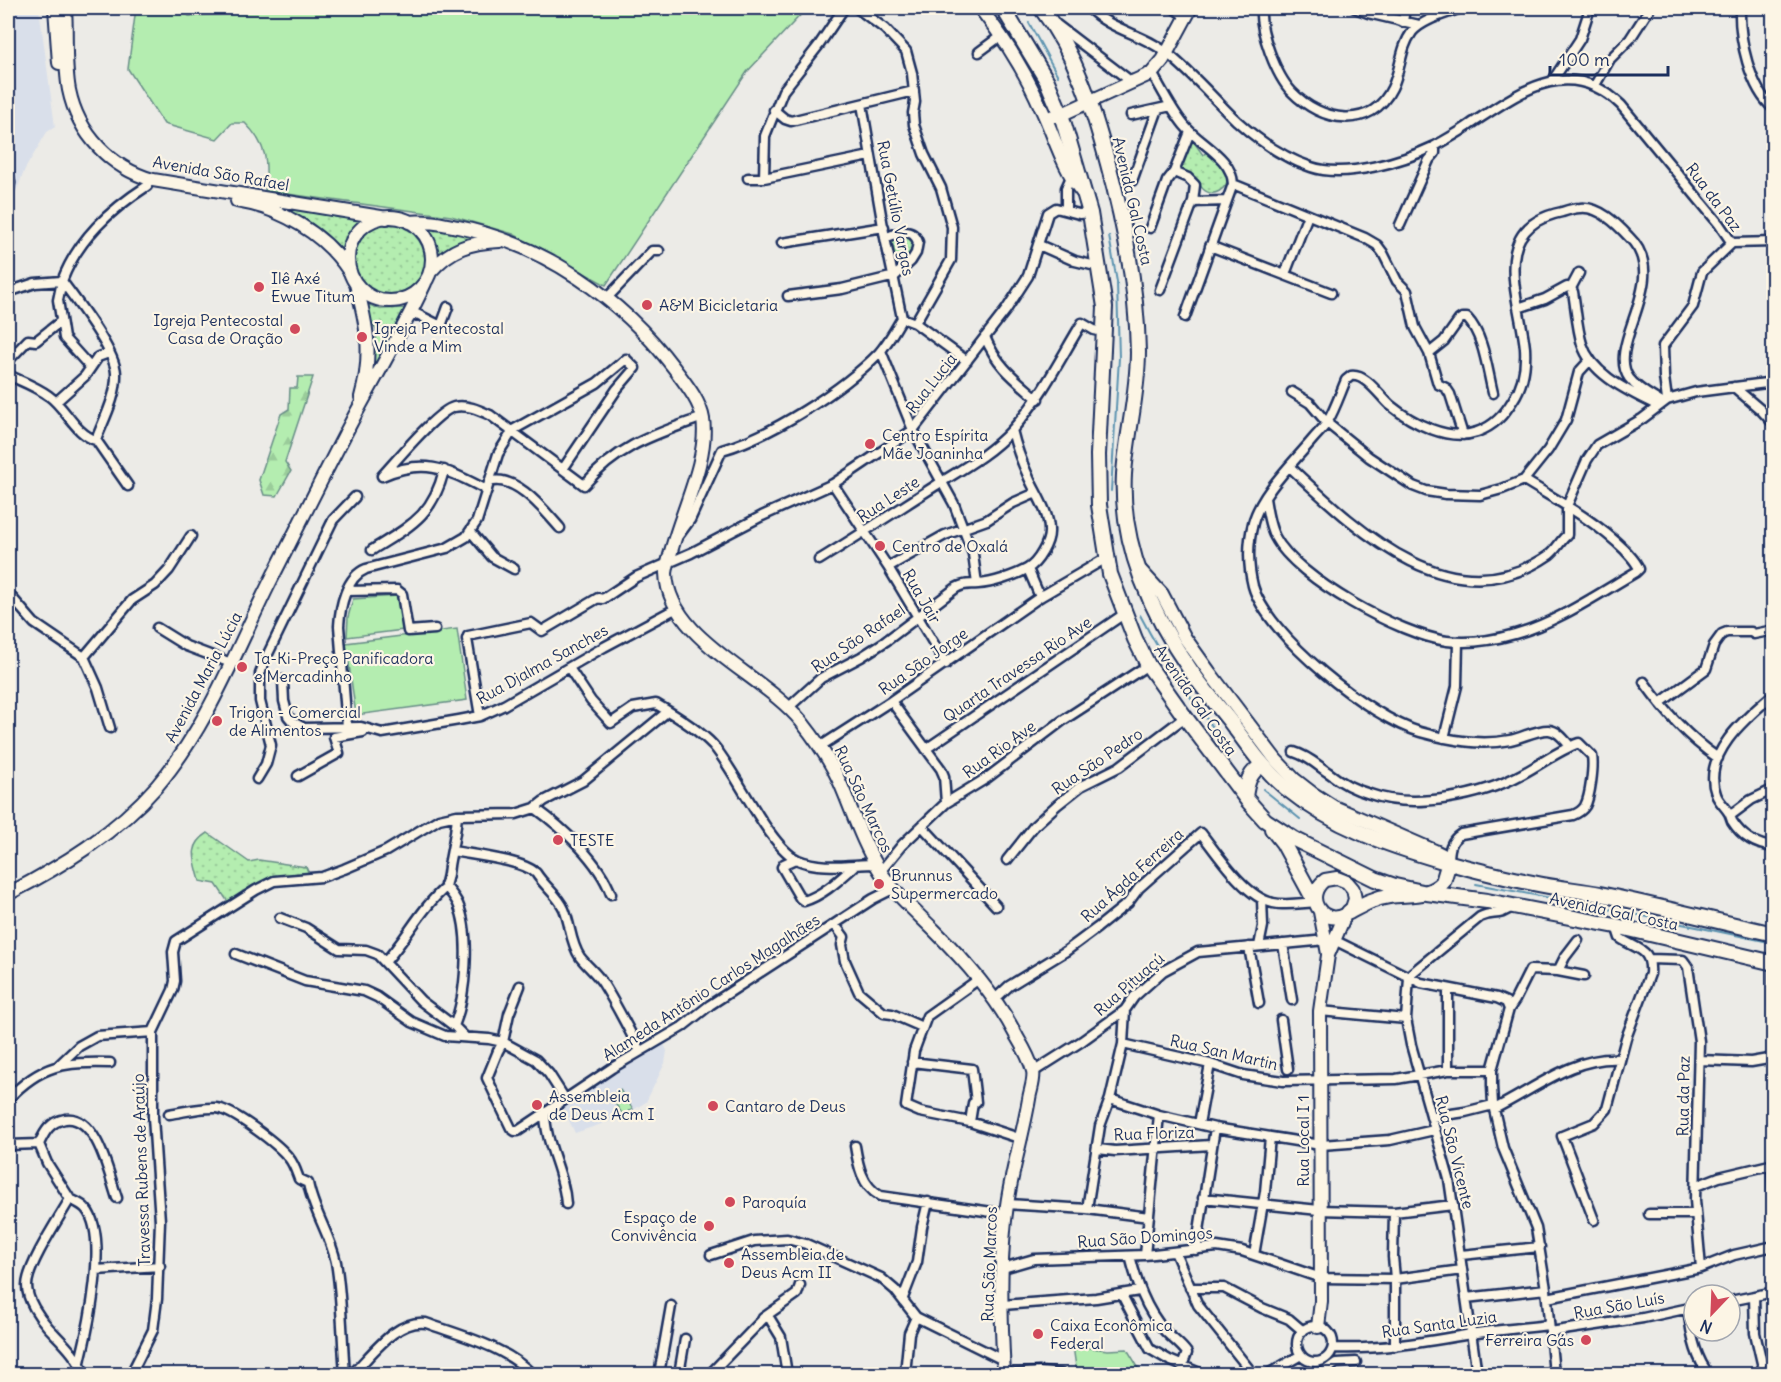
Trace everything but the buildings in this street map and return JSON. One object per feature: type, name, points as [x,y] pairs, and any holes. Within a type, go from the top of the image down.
[{"type":"main road","name":"Avenida São Rafael","points":[[54,8],[60,77],[70,119],[92,153],[105,165],[147,186],[249,203],[290,219],[321,239],[352,277]]},
{"type":"main road","name":"Avenida São Rafael","points":[[65,8],[67,74],[75,109],[88,135],[106,156],[117,164],[153,180],[387,218]]},
{"type":"main road","points":[[980,8],[1002,35],[1021,67],[1042,108],[1071,177],[1087,198]]},
{"type":"main road","name":"Avenida Gal Costa","points":[[1003,8],[1047,81],[1061,114],[1090,213],[1105,307],[1098,455],[1099,505],[1110,574],[1124,614],[1148,665],[1245,797],[1265,820],[1313,849],[1375,879],[1395,886],[1616,926],[1773,963]]},
{"type":"main road","name":"Avenida Gal Costa","points":[[1041,8],[1064,43],[1090,102],[1119,202],[1134,276],[1138,354],[1136,389],[1124,477],[1126,523],[1139,569],[1150,602],[1174,646],[1199,683],[1263,765],[1287,789],[1307,803],[1348,828],[1398,848],[1527,882],[1600,894],[1773,934]]},
{"type":"main road","points":[[1042,108],[1055,116],[1152,73],[1167,53],[1189,12]]},
{"type":"main road","points":[[387,218],[409,222],[424,236],[429,245],[432,258],[427,278],[412,295],[394,301],[372,297],[352,277],[349,250],[352,240],[367,224],[387,218]]},
{"type":"main road","name":"Rua São Marcos","points":[[409,222],[432,222],[475,230],[545,258],[584,281],[607,298],[658,347],[690,390],[703,417],[704,443],[667,563],[666,584],[675,609],[692,630],[789,707],[821,747],[842,786],[847,802],[878,868],[893,889],[980,979],[1011,1024],[1033,1072],[1022,1139],[1006,1209],[1002,1305],[1004,1374]]},
{"type":"main road","name":"Rua São Marcos","points":[[427,278],[440,261],[460,247],[474,243],[504,241]]},
{"type":"main road","name":"Avenida Maria Lúcia","points":[[352,277],[366,322],[368,341],[364,386],[356,415]]},
{"type":"main road","name":"Avenida Maria Lúcia","points":[[8,894],[88,848],[155,788],[183,753],[427,278]]},
{"type":"main road","points":[[1139,569],[1162,594],[1197,656],[1282,767],[1312,793],[1335,807],[1435,851],[1449,862],[1443,882],[1427,893],[1376,899],[1347,914],[1332,918],[1316,903],[1283,843],[1265,820]]},
{"type":"main road","points":[[1245,797],[1249,778],[1255,770],[1273,763],[1282,767]]},
{"type":"main road","points":[[1316,903],[1317,888],[1325,880],[1332,878],[1342,879],[1350,885],[1355,894],[1354,904],[1330,940]]},
{"type":"main road","name":"Rua Local I 1","points":[[1316,903],[1330,940],[1320,1011],[1321,1310],[1318,1327]]},
{"type":"street","points":[[764,178],[765,136],[774,110],[783,91],[844,8]]},
{"type":"street","points":[[857,8],[899,42],[906,51],[914,90],[914,125],[924,154],[941,188],[952,226],[951,260],[915,324]]},
{"type":"street","name":"Rua da Paz","points":[[1089,8],[1099,18],[1167,53],[1265,144],[1312,168],[1332,171],[1360,169],[1421,153],[1436,146],[1503,102],[1532,87],[1553,80],[1595,85],[1607,92],[1621,105],[1732,243],[1702,272],[1693,306],[1663,346],[1662,403]]},
{"type":"street","points":[[1174,8],[1189,12]]},
{"type":"street","points":[[1261,8],[1262,23],[1282,80],[1304,102],[1336,118],[1357,116],[1374,108],[1387,96],[1396,78],[1407,41],[1419,25],[1449,10],[1461,8]]},
{"type":"street","points":[[1355,8],[1419,25]]},
{"type":"street","points":[[1403,22],[1406,8]]},
{"type":"street","points":[[1553,80],[1580,39],[1590,8]]},
{"type":"street","points":[[1595,85],[1610,59],[1630,39],[1650,8]]},
{"type":"street","points":[[1740,8],[1742,35],[1751,76],[1773,109]]},
{"type":"street","points":[[1051,20],[1133,83]]},
{"type":"street","points":[[979,52],[1002,35]]},
{"type":"street","points":[[1152,73],[1171,106],[1190,132],[1226,165],[1232,174],[1233,184],[1185,317]]},
{"type":"street","points":[[774,110],[791,121],[914,90]]},
{"type":"street","name":"Rua Getúlio Vargas","points":[[862,104],[885,238],[895,276],[902,318]]},
{"type":"street","points":[[1131,115],[1171,106]]},
{"type":"street","points":[[1132,181],[1158,109]]},
{"type":"street","points":[[1150,228],[1167,181],[1174,172],[1190,132]]},
{"type":"street","points":[[1400,225],[1429,160],[1435,153],[1436,146]]},
{"type":"street","points":[[1421,153],[1429,160]]},
{"type":"street","points":[[748,178],[764,178],[870,156]]},
{"type":"street","points":[[8,172],[10,183],[8,193]]},
{"type":"street","points":[[1160,290],[1193,202],[1195,185],[1188,178],[1174,172]]},
{"type":"street","points":[[1071,177],[1065,192],[1066,210],[1079,214],[1090,213]]},
{"type":"street","points":[[1233,184],[1377,245],[1397,281],[1407,291],[1415,327],[1429,353],[1438,384],[1446,388],[1450,394],[1463,435]]},
{"type":"street","points":[[90,367],[64,338],[58,300],[62,281],[81,245],[96,227],[147,186]]},
{"type":"street","points":[[1193,202],[1226,201]]},
{"type":"street","name":"Rua Lucia","points":[[480,716],[467,637],[531,623],[542,631],[598,598],[603,599],[636,577],[833,484],[913,430],[985,338],[1028,276],[1047,213],[1056,208],[1066,210]]},
{"type":"street","points":[[1449,862],[1451,844],[1461,834],[1579,813],[1586,803],[1593,763],[1592,756],[1561,735],[1548,730],[1496,742],[1444,738],[1405,727],[1351,694],[1299,651],[1264,608],[1253,586],[1250,564],[1250,540],[1256,514],[1265,498],[1327,423],[1346,380],[1355,375],[1361,377],[1390,405],[1413,420],[1444,433],[1463,435],[1478,432],[1497,421],[1510,407],[1519,390],[1524,370],[1525,348],[1513,284],[1517,246],[1524,231],[1557,212],[1579,208],[1600,213],[1632,239],[1639,250],[1643,262],[1644,279],[1635,319],[1625,343],[1624,364],[1630,379],[1662,403]]},
{"type":"street","points":[[1285,274],[1308,214]]},
{"type":"street","points":[[782,243],[884,226]]},
{"type":"street","points":[[788,296],[842,289],[895,276],[911,261],[916,253],[918,242],[912,233],[906,231],[885,238]]},
{"type":"street","points":[[1732,243],[1773,242]]},
{"type":"street","points":[[1038,245],[1075,261],[1100,267]]},
{"type":"street","points":[[1210,246],[1331,293]]},
{"type":"street","points":[[607,298],[638,263],[652,251],[659,251]]},
{"type":"street","points":[[1571,288],[1579,273]]},
{"type":"street","points":[[8,292],[35,283],[62,281]]},
{"type":"street","points":[[62,281],[109,353],[116,371],[114,390],[93,439]]},
{"type":"street","points":[[1518,308],[1545,299],[1568,287],[1571,288]]},
{"type":"street","points":[[1571,288],[1574,292],[1582,344],[1590,360],[1613,381],[1662,403]]},
{"type":"street","points":[[408,318],[417,314],[441,326],[448,308]]},
{"type":"street","points":[[674,540],[690,520],[722,450],[774,428],[811,406],[854,375],[881,351],[902,318],[915,324],[967,361]]},
{"type":"street","points":[[1429,353],[1444,341],[1459,320],[1467,318],[1473,325],[1479,342],[1493,393]]},
{"type":"street","points":[[8,361],[28,340],[36,341],[61,321]]},
{"type":"street","name":"Rua Leste","points":[[819,560],[979,458],[1012,430],[1038,399],[1059,359],[1082,323],[1094,330],[1104,332]]},
{"type":"street","points":[[985,338],[990,349],[1013,379],[1038,399]]},
{"type":"street","points":[[881,351],[913,430],[954,504],[973,554],[977,584]]},
{"type":"street","points":[[56,402],[85,376],[98,357],[109,353]]},
{"type":"street","points":[[347,727],[339,639],[340,613],[347,591],[356,574],[361,570],[447,548],[459,542],[471,532],[477,521],[498,454],[513,430],[597,383],[625,359],[635,368],[617,389],[563,469]]},
{"type":"street","points":[[1292,392],[1310,403],[1327,423],[1383,467],[1413,486],[1446,494],[1480,495],[1524,480],[1556,439],[1570,408],[1579,372],[1590,360]]},
{"type":"street","points":[[8,375],[43,392],[56,402],[93,439],[128,486]]},
{"type":"street","points":[[1290,467],[1341,514],[1393,553],[1423,567],[1462,578],[1491,579],[1504,576],[1547,556],[1567,535],[1567,506],[1587,460],[1597,446],[1612,435],[1623,432],[1662,403],[1696,392],[1773,382]]},
{"type":"street","points":[[1734,387],[1761,410],[1773,424]]},
{"type":"street","points":[[560,528],[516,487],[503,480],[488,486],[444,470],[424,466],[410,467],[382,476],[417,438],[450,408],[463,406],[490,415],[584,485],[604,463],[630,446],[703,417]]},
{"type":"street","points":[[1012,430],[1021,462],[1046,514],[1049,534],[1039,556],[1028,569],[1040,597]]},
{"type":"street","points":[[372,550],[419,519],[437,495],[444,470]]},
{"type":"street","points":[[1265,498],[1271,527],[1281,547],[1332,590],[1354,604],[1423,636],[1458,642],[1500,637],[1538,626],[1636,572],[1639,566],[1609,534],[1574,508],[1524,480]]},
{"type":"street","name":"Rua Jair","points":[[833,484],[888,567],[946,664]]},
{"type":"street","points":[[888,567],[963,527],[987,520],[1013,503],[1036,493]]},
{"type":"street","points":[[257,778],[266,764],[271,746],[260,701],[260,674],[333,520],[355,497]]},
{"type":"street","points":[[471,532],[492,556],[514,569]]},
{"type":"street","points":[[84,657],[132,600],[155,585],[170,570],[191,536]]},
{"type":"street","name":"Rua São Jorge","points":[[821,747],[946,664],[1040,597],[1103,560],[1106,556]]},
{"type":"street","name":"Rua São Rafael","points":[[789,707],[821,678],[886,641],[956,588],[1028,569]]},
{"type":"street","points":[[347,591],[397,590],[402,594],[407,630],[435,629]]},
{"type":"street","points":[[8,593],[34,623],[84,657],[98,688],[110,728]]},
{"type":"street","name":"Rua Djalma Sanches","points":[[298,776],[339,753],[334,737],[359,732],[382,733],[480,716],[504,705],[675,609]]},
{"type":"street","name":"Quarta Travessa Rio Ave","points":[[926,749],[1124,614]]},
{"type":"street","points":[[157,628],[186,646],[231,663]]},
{"type":"street","points":[[1659,703],[1706,669],[1717,639],[1727,632],[1754,634],[1773,630]]},
{"type":"street","points":[[1444,738],[1457,686],[1458,642]]},
{"type":"street","name":"Rua Rio Ave","points":[[878,868],[946,803],[987,778],[1062,721],[1148,665]]},
{"type":"street","points":[[569,668],[580,686],[610,722],[613,723],[633,708],[656,704],[713,745],[763,822],[795,859],[822,865],[856,864],[878,868]]},
{"type":"street","name":"Rua Djalma Sanches","points":[[283,681],[286,710],[293,722],[304,728],[365,727],[382,733]]},
{"type":"street","points":[[1644,682],[1681,729],[1718,758]]},
{"type":"street","points":[[1773,694],[1734,730],[1718,758],[1714,776],[1715,792],[1732,820],[1752,843],[1773,847]]},
{"type":"street","points":[[891,701],[944,776],[946,803]]},
{"type":"street","points":[[59,1065],[79,1046],[97,1036],[153,1032],[173,990],[173,948],[180,937],[274,880],[322,877],[344,869],[386,851],[439,819],[457,815],[516,814],[535,808],[583,781],[667,712]]},
{"type":"street","name":"Rua São Pedro","points":[[1007,860],[1034,826],[1057,805],[1082,786],[1119,767],[1185,717]]},
{"type":"street","points":[[1293,752],[1310,759],[1330,775],[1364,792],[1394,800],[1429,800],[1475,792],[1505,783],[1574,744]]},
{"type":"street","points":[[1731,815],[1751,800],[1773,789]]},
{"type":"street","points":[[535,808],[592,859],[606,879],[611,894]]},
{"type":"street","points":[[454,1026],[461,1003],[464,928],[459,905],[445,885],[449,876],[457,815]]},
{"type":"street","points":[[922,826],[996,906]]},
{"type":"street","name":"Rua Ágda Ferreira","points":[[994,999],[1009,986],[1066,951],[1097,928],[1128,903],[1139,888],[1201,833],[1249,891],[1262,899]]},
{"type":"street","points":[[453,851],[520,864],[531,868],[536,873],[543,885],[561,904],[571,939],[580,957],[617,1005],[640,1051]]},
{"type":"street","points":[[795,859],[782,867],[804,901],[838,881],[856,864]]},
{"type":"street","points":[[385,962],[431,901],[446,887]]},
{"type":"street","name":"Alameda Antônio Carlos Magalhães","points":[[503,1042],[487,1078],[511,1128],[518,1131],[640,1051],[682,1027],[710,1005],[873,899],[893,889]]},
{"type":"street","points":[[1259,946],[1263,926],[1262,899],[1274,904],[1316,903]]},
{"type":"street","points":[[1409,978],[1420,965],[1480,917],[1489,913],[1502,914],[1513,906]]},
{"type":"street","points":[[280,918],[306,928],[339,949],[372,951],[422,1000],[465,1037]]},
{"type":"street","points":[[835,925],[844,937],[842,945],[845,961],[859,992],[884,1013],[892,1014],[922,1027]]},
{"type":"street","points":[[1594,1220],[1563,1136],[1586,1128],[1600,1118],[1607,1109],[1631,1022],[1650,974],[1649,959],[1640,949],[1620,938],[1616,926]]},
{"type":"street","points":[[1330,940],[1421,984],[1497,998],[1506,1002],[1509,1009]]},
{"type":"street","name":"Rua Pituaçú","points":[[1033,1072],[1125,1010],[1141,990],[1162,971],[1198,952],[1330,940]]},
{"type":"street","points":[[1558,971],[1578,940]]},
{"type":"street","points":[[1283,944],[1292,1000]]},
{"type":"street","points":[[1249,947],[1259,1003]]},
{"type":"street","points":[[236,954],[305,981],[364,991],[377,997],[394,1011],[426,1030],[446,1036],[503,1042],[536,1060],[549,1074],[565,1099]]},
{"type":"street","name":"Rua da Paz","points":[[1649,959],[1683,960],[1688,967],[1697,1018],[1699,1060],[1695,1214],[1701,1269]]},
{"type":"street","points":[[1554,1374],[1540,1247],[1536,1228],[1503,1148],[1494,1107],[1492,1070],[1509,1009],[1530,970],[1558,971],[1584,976]]},
{"type":"street","points":[[1773,972],[1773,1006]]},
{"type":"street","name":"Rua São Vicente","points":[[1409,978],[1406,1019],[1411,1045],[1449,1179],[1477,1374]]},
{"type":"street","points":[[980,979],[927,1016],[912,1062],[906,1106],[920,1112],[970,1122],[1022,1139]]},
{"type":"street","points":[[503,1042],[509,1014],[520,986]]},
{"type":"street","points":[[1448,990],[1448,1070]]},
{"type":"street","points":[[1087,1209],[1100,1126],[1110,1099],[1123,1044],[1125,1010]]},
{"type":"street","points":[[1320,1011],[1406,1019]]},
{"type":"street","points":[[1281,1020],[1288,1069]]},
{"type":"street","name":"Travessa Rubens de Araújo","points":[[134,1372],[153,1330],[160,1266],[160,1221],[153,1117],[153,1032]]},
{"type":"street","name":"Rua San Martin","points":[[1123,1044],[1210,1064],[1262,1079],[1283,1081],[1396,1079],[1448,1070],[1492,1070]]},
{"type":"street","points":[[1699,1060],[1751,1062],[1773,1058]]},
{"type":"street","points":[[1431,1118],[1494,1107],[1512,1100],[1551,1076],[1600,1059],[1620,1059]]},
{"type":"street","points":[[912,1062],[972,1069],[976,1102],[973,1103],[970,1122]]},
{"type":"street","points":[[8,1099],[37,1075],[59,1065],[110,1063]]},
{"type":"street","points":[[1199,1124],[1210,1064]]},
{"type":"street","points":[[1110,1099],[1215,1128],[1321,1144],[1390,1140],[1434,1130]]},
{"type":"street","points":[[169,1114],[216,1108],[232,1114],[256,1129],[279,1148],[295,1167],[299,1179],[308,1183],[317,1214],[329,1237],[336,1264],[345,1374]]},
{"type":"street","points":[[545,1112],[545,1127],[564,1184],[566,1204]]},
{"type":"street","points":[[1145,1256],[1159,1114]]},
{"type":"street","points":[[80,1362],[89,1322],[96,1270],[95,1228],[87,1210],[70,1199],[47,1162],[39,1144],[45,1131],[55,1122],[69,1118],[79,1120],[92,1131],[117,1198]]},
{"type":"street","points":[[1196,1250],[1210,1145],[1215,1128]]},
{"type":"street","points":[[1254,1255],[1263,1204],[1270,1137]]},
{"type":"street","points":[[8,1145],[39,1144]]},
{"type":"street","name":"Rua Floriza","points":[[1098,1149],[1114,1151],[1210,1145]]},
{"type":"street","points":[[855,1146],[863,1177],[876,1193],[886,1197],[1006,1209],[1087,1209],[1149,1217]]},
{"type":"street","points":[[1696,1186],[1719,1177],[1772,1164],[1773,1207]]},
{"type":"street","points":[[1203,1198],[1319,1210],[1394,1212],[1453,1205]]},
{"type":"street","points":[[70,1199],[33,1267],[27,1286],[29,1296],[41,1319],[80,1362],[84,1374]]},
{"type":"street","points":[[903,1298],[917,1262],[928,1202]]},
{"type":"street","points":[[1394,1212],[1395,1346]]},
{"type":"street","points":[[1649,1214],[1695,1214]]},
{"type":"street","points":[[711,1255],[754,1241],[787,1239],[806,1244],[871,1272],[903,1298],[916,1317],[1003,1359]]},
{"type":"street","name":"Rua São Domingos","points":[[1003,1268],[1034,1259],[1145,1256],[1217,1246],[1254,1255],[1321,1278],[1395,1278]]},
{"type":"street","points":[[1466,1298],[1546,1294],[1701,1269],[1734,1255],[1773,1246]]},
{"type":"street","points":[[1461,1255],[1540,1247]]},
{"type":"street","points":[[1175,1252],[1203,1313],[1253,1374]]},
{"type":"street","points":[[1130,1256],[1139,1291],[1165,1332],[1188,1355],[1182,1366]]},
{"type":"street","points":[[96,1270],[160,1266]]},
{"type":"street","points":[[1395,1278],[1462,1270]]},
{"type":"street","points":[[710,1374],[763,1318],[797,1294],[800,1285]]},
{"type":"street","points":[[1190,1288],[1224,1288],[1289,1319],[1303,1331]]},
{"type":"street","points":[[1002,1305],[1122,1295],[1139,1291]]},
{"type":"street","points":[[1742,1298],[1773,1292]]},
{"type":"street","points":[[1122,1295],[1150,1349],[1202,1374]]},
{"type":"street","points":[[1754,1296],[1755,1333],[1762,1363]]},
{"type":"street","points":[[659,1374],[671,1306]]},
{"type":"street","name":"Rua São Luís","points":[[1549,1329],[1643,1318],[1682,1310]]},
{"type":"street","points":[[905,1374],[909,1333],[916,1317]]},
{"type":"street","points":[[763,1318],[770,1319],[781,1337],[787,1374]]},
{"type":"street","points":[[352,1374],[396,1331],[418,1322],[494,1349],[510,1357],[532,1374]]},
{"type":"street","points":[[1313,1326],[1318,1327],[1323,1328],[1331,1336],[1333,1348],[1325,1359],[1315,1362],[1301,1355],[1298,1350],[1298,1340],[1303,1331],[1313,1326]]},
{"type":"street","name":"Rua Santa Luzia","points":[[1333,1348],[1360,1350],[1472,1334],[1549,1329]]},
{"type":"street","points":[[679,1374],[684,1343]]},
{"type":"street","points":[[1693,1343],[1695,1353],[1705,1369]]},
{"type":"street","points":[[1268,1374],[1301,1355]]},
{"type":"street","points":[[1315,1362],[1320,1374],[1336,1363],[1356,1362]]},
{"type":"street","points":[[1012,1374],[1049,1372],[1061,1374]]},
{"type":"shaded area","points":[[8,8],[39,8],[55,127],[47,132],[25,169],[8,212]]},
{"type":"shaded area","points":[[662,1040],[667,1051],[665,1063],[646,1102],[622,1117],[575,1133],[561,1104]]},
{"type":"green space","points":[[136,8],[179,8],[189,16],[229,14],[229,8],[807,8],[747,72],[606,285],[513,234],[451,216],[265,191],[266,162],[262,146],[245,123],[232,123],[217,139],[164,124],[128,69]]},
{"type":"green space","points":[[1191,138],[1203,155],[1209,150],[1220,161],[1229,177],[1222,189],[1215,193],[1207,192],[1193,177],[1179,170]]},
{"type":"green space","points":[[285,208],[362,221],[351,232],[341,253],[285,211]]},
{"type":"green space","points":[[388,224],[402,227],[414,235],[422,247],[425,261],[422,275],[414,287],[402,295],[388,298],[374,295],[362,287],[354,275],[351,261],[354,247],[362,235],[374,227]]},
{"type":"green space","points":[[418,225],[481,238],[435,260],[430,241]]},
{"type":"green space","points":[[898,235],[911,236],[915,247],[907,259],[897,266],[892,242]]},
{"type":"green space","points":[[367,304],[380,309],[405,308],[402,322],[372,376],[377,332],[370,319]]},
{"type":"green space","points":[[298,377],[313,377],[285,462],[291,471],[277,496],[264,495],[259,480],[281,414],[289,409],[290,388],[297,388]]},
{"type":"green space","points":[[397,596],[403,630],[347,637],[348,617],[353,599]]},
{"type":"green space","points":[[457,629],[467,700],[356,715],[346,643]]},
{"type":"green space","points":[[208,833],[249,862],[259,860],[306,867],[309,874],[265,880],[228,902],[216,884],[200,881],[194,854],[197,843]]},
{"type":"green space","points":[[620,1090],[633,1109],[623,1115],[610,1096]]},
{"type":"green space","points":[[1073,1346],[1108,1350],[1127,1349],[1138,1367],[1135,1374],[1077,1374]]},
{"type":"waterway","points":[[1029,23],[1058,76]]},
{"type":"waterway","points":[[1109,236],[1117,282],[1119,358],[1111,491]]},
{"type":"waterway","points":[[1140,615],[1184,687],[1234,754]]},
{"type":"waterway","points":[[1263,789],[1300,819]]},
{"type":"waterway","points":[[1476,884],[1774,943]]},
{"type":"place","name":"Ilê Axé Ewue Titum","points":[[259,287]]},
{"type":"place","name":"A&M Bicicletaria","points":[[647,305]]},
{"type":"place","name":"Igreja Pentecostal Casa de Oração","points":[[295,329]]},
{"type":"place","name":"Igreja Pentecostal Vinde a Mim","points":[[362,337]]},
{"type":"place","name":"Centro Espírita Mãe Joaninha","points":[[870,444]]},
{"type":"place","name":"Centro de Oxalá","points":[[880,546]]},
{"type":"place","name":"Ta-Ki-Preço Panificadora e Mercadinho","points":[[242,667]]},
{"type":"place","name":"Trigon - Comercial de Alimentos","points":[[217,721]]},
{"type":"place","name":"TESTE","points":[[558,840]]},
{"type":"place","name":"Brunnus Supermercado","points":[[879,884]]},
{"type":"place","name":"Assembleia de Deus Acm I","points":[[537,1105]]},
{"type":"place","name":"Cantaro de Deus","points":[[713,1106]]},
{"type":"place","name":"Paroquía","points":[[730,1202]]},
{"type":"place","name":"Espaço de Convivência","points":[[709,1226]]},
{"type":"place","name":"Assembleia de Deus Acm II","points":[[729,1263]]},
{"type":"place","name":"Caixa Econômica Federal","points":[[1038,1334]]},
{"type":"place","name":"Ferreira Gás","points":[[1586,1340]]}]
